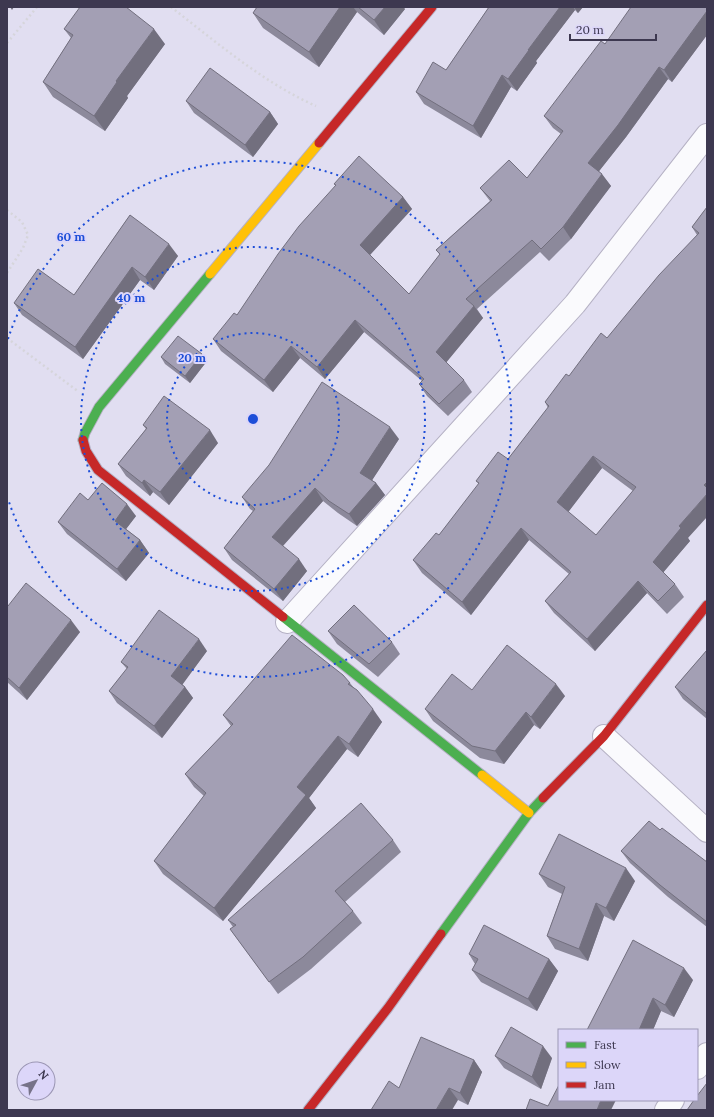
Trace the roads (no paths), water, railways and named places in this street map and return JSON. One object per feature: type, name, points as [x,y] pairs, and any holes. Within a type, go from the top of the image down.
[{"type":"street","points":[[432,7],[99,407],[83,436],[83,450],[98,470],[287,622],[529,813]]},
{"type":"street","points":[[287,622],[575,304],[707,135]]},
{"type":"street","points":[[308,1110],[388,1008],[529,813],[604,736],[707,605]]},
{"type":"street","points":[[604,736],[707,831]]},
{"type":"street","points":[[698,1067],[707,1054]]},
{"type":"street","points":[[666,1110],[673,1101]]}]
